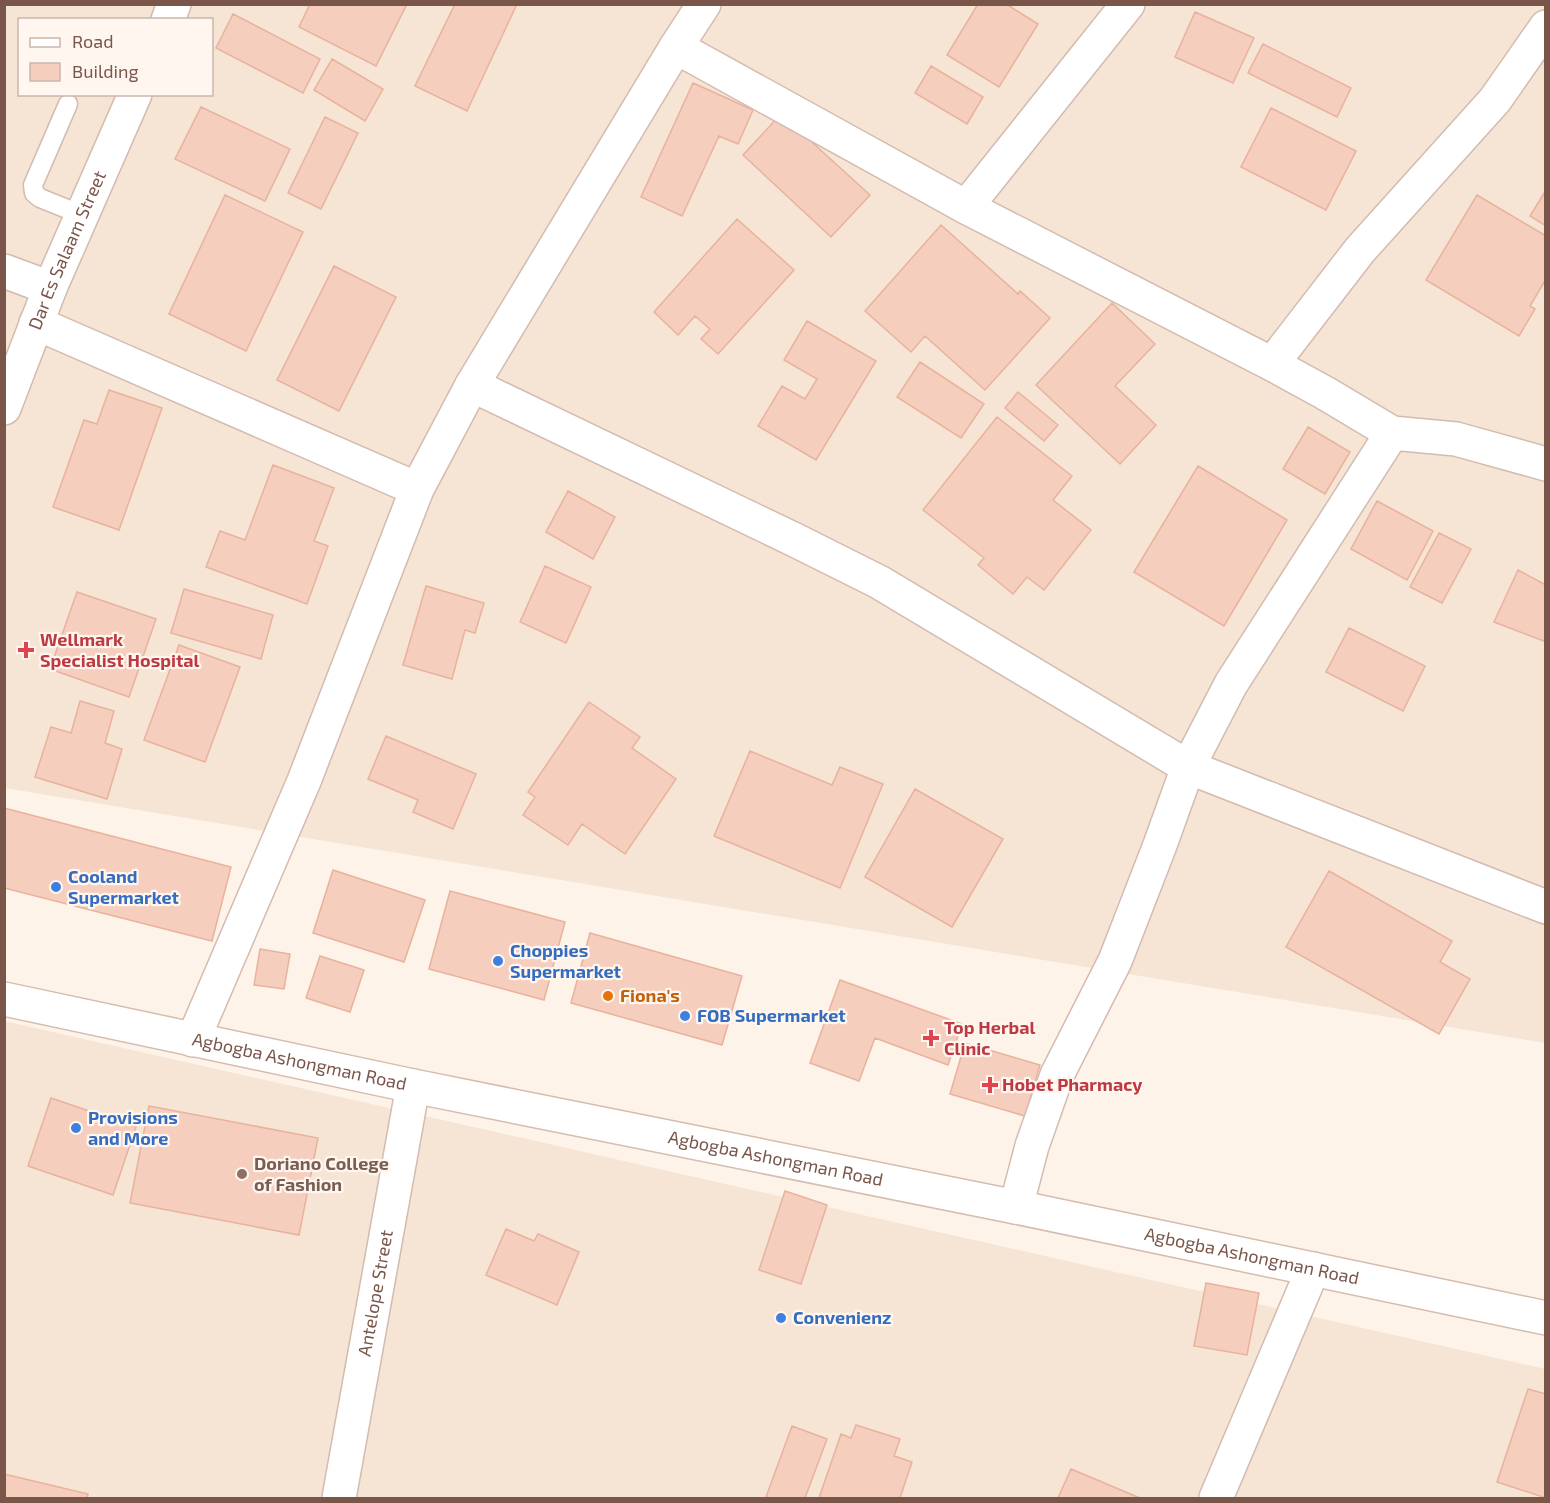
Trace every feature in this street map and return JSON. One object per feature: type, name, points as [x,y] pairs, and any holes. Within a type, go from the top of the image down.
[{"type":"street","points":[[193,1040],[304,781],[417,489],[472,385],[704,4]]},
{"type":"street","points":[[966,207],[1128,4]]},
{"type":"street","points":[[1272,364],[1360,250],[1495,100],[1545,27]]},
{"type":"street","points":[[676,47],[966,207],[1272,364],[1392,434],[1456,439],[1545,464]]},
{"type":"street","name":"Dar Es Salaam Street","points":[[4,408],[50,288],[134,96]]},
{"type":"street","points":[[4,271],[50,288]]},
{"type":"street","points":[[36,323],[417,489]]},
{"type":"street","points":[[472,385],[879,582],[1188,767],[1545,907]]},
{"type":"street","points":[[1016,1207],[1032,1146],[1057,1075],[1115,961],[1188,767],[1231,684],[1392,434]]},
{"type":"street","name":"Agbogba Ashongman Road","points":[[4,999],[413,1086],[1016,1207],[1545,1318]]},
{"type":"street","name":"Antelope Street","points":[[339,1498],[413,1086]]},
{"type":"street","points":[[1215,1498],[1313,1269]]},
{"type":"lane","points":[[68,104],[33,185],[34,193],[40,198],[82,215]]},
{"type":"shaded area","points":[[4,5],[1545,5],[1545,1043],[5,788]]},
{"type":"shaded area","points":[[4,1021],[1545,1369],[1545,1498],[5,1498]]},
{"type":"building","points":[[310,4],[407,4],[376,66],[299,27]]},
{"type":"building","points":[[455,4],[517,4],[467,111],[415,86]]},
{"type":"building","points":[[978,4],[1006,4],[1038,24],[999,87],[947,55]]},
{"type":"building","points":[[1195,12],[1254,38],[1233,83],[1175,57]]},
{"type":"building","points":[[233,14],[320,59],[303,93],[216,48]]},
{"type":"building","points":[[1263,44],[1351,88],[1337,117],[1248,73]]},
{"type":"building","points":[[332,59],[383,89],[365,121],[314,90]]},
{"type":"building","points":[[931,66],[983,97],[967,124],[915,93]]},
{"type":"building","points":[[693,83],[753,110],[738,144],[719,136],[682,216],[641,197]]},
{"type":"building","points":[[201,107],[290,149],[265,201],[175,159]]},
{"type":"building","points":[[1271,108],[1356,151],[1326,210],[1241,167]]},
{"type":"building","points":[[781,114],[870,195],[831,237],[743,155]]},
{"type":"building","points":[[325,117],[358,133],[321,209],[288,193]]},
{"type":"building","points":[[1546,190],[1546,226],[1530,216]]},
{"type":"building","points":[[225,195],[303,232],[246,351],[169,314]]},
{"type":"building","points":[[1477,195],[1546,236],[1546,279],[1530,306],[1535,309],[1519,336],[1426,280]]},
{"type":"building","points":[[737,219],[794,270],[718,354],[701,339],[710,329],[695,316],[678,335],[654,312]]},
{"type":"building","points":[[941,225],[1018,294],[1020,291],[1050,318],[985,390],[925,336],[911,352],[865,311]]},
{"type":"building","points":[[334,266],[396,297],[339,411],[277,380]]},
{"type":"building","points":[[1112,303],[1155,344],[1115,386],[1156,425],[1120,464],[1036,385]]},
{"type":"building","points":[[807,321],[876,361],[816,460],[758,426],[782,386],[805,399],[817,379],[784,360]]},
{"type":"building","points":[[920,362],[984,404],[961,438],[897,397]]},
{"type":"building","points":[[109,390],[162,408],[119,530],[53,507],[84,420],[97,424]]},
{"type":"building","points":[[1018,392],[1058,425],[1044,441],[1005,408]]},
{"type":"building","points":[[997,417],[1072,476],[1053,500],[1091,530],[1044,590],[1027,577],[1013,594],[978,565],[984,558],[923,510]]},
{"type":"building","points":[[1308,427],[1350,452],[1325,494],[1283,469]]},
{"type":"building","points":[[273,465],[334,488],[314,541],[328,546],[307,604],[206,567],[220,531],[245,540]]},
{"type":"building","points":[[1198,466],[1287,520],[1224,626],[1134,572]]},
{"type":"building","points":[[568,491],[615,517],[593,559],[546,532]]},
{"type":"building","points":[[1377,501],[1433,531],[1407,580],[1351,549]]},
{"type":"building","points":[[1439,533],[1471,549],[1442,603],[1410,587]]},
{"type":"building","points":[[545,566],[591,587],[566,643],[520,622]]},
{"type":"building","points":[[1518,570],[1544,584],[1546,582],[1546,642],[1494,622]]},
{"type":"building","points":[[426,586],[484,603],[475,633],[465,630],[452,679],[403,665]]},
{"type":"building","points":[[184,589],[273,615],[261,659],[171,633]]},
{"type":"building","points":[[77,592],[156,619],[129,697],[50,669]]},
{"type":"building","points":[[1349,628],[1425,666],[1403,711],[1326,672]]},
{"type":"building","points":[[179,645],[240,667],[205,762],[144,740]]},
{"type":"building","points":[[80,701],[114,711],[105,743],[122,749],[107,799],[35,777],[51,727],[71,733]]},
{"type":"building","points":[[589,702],[640,737],[632,748],[676,779],[625,854],[582,824],[568,845],[523,815],[535,797],[528,792]]},
{"type":"building","points":[[386,736],[476,774],[453,829],[413,812],[418,800],[368,779]]},
{"type":"building","points":[[750,751],[832,785],[840,767],[883,784],[840,888],[714,836]]},
{"type":"building","points":[[915,789],[1003,839],[952,927],[865,877]]},
{"type":"building","points":[[4,808],[231,867],[212,941],[4,888]]},
{"type":"building","points":[[333,870],[425,900],[404,962],[313,933]]},
{"type":"building","points":[[1329,871],[1452,941],[1440,962],[1470,979],[1439,1034],[1286,947]]},
{"type":"building","points":[[450,891],[565,922],[544,1000],[429,969]]},
{"type":"building","points":[[590,933],[742,976],[722,1045],[571,1003]]},
{"type":"building","points":[[260,949],[290,954],[284,989],[254,985]]},
{"type":"building","points":[[320,956],[364,970],[350,1012],[306,998]]},
{"type":"building","points":[[840,980],[962,1024],[948,1065],[875,1038],[859,1081],[810,1063]]},
{"type":"building","points":[[965,1043],[1040,1065],[1025,1116],[950,1094]]},
{"type":"building","points":[[51,1098],[136,1127],[113,1195],[28,1166]]},
{"type":"building","points":[[149,1106],[318,1138],[299,1235],[130,1203]]},
{"type":"building","points":[[785,1191],[827,1205],[801,1284],[759,1270]]},
{"type":"building","points":[[506,1229],[534,1241],[538,1234],[579,1252],[557,1305],[486,1275]]},
{"type":"building","points":[[1206,1283],[1259,1293],[1247,1355],[1194,1346]]},
{"type":"building","points":[[1528,1389],[1546,1394],[1546,1498],[1497,1482]]},
{"type":"building","points":[[856,1425],[900,1439],[894,1456],[912,1462],[900,1498],[819,1498],[841,1434],[851,1438]]},
{"type":"building","points":[[792,1426],[827,1439],[805,1498],[766,1497]]},
{"type":"building","points":[[1071,1469],[1140,1498],[1058,1498]]},
{"type":"building","points":[[4,1474],[88,1494],[87,1498],[4,1498]]},
{"type":"place","name":"Wellmark Specialist Hospital","points":[[26,650]]},
{"type":"place","name":"Cooland Supermarket","points":[[56,887]]},
{"type":"place","name":"Choppies Supermarket","points":[[498,961]]},
{"type":"place","name":"Fiona's","points":[[608,996]]},
{"type":"place","name":"FOB Supermarket","points":[[685,1016]]},
{"type":"place","name":"Top Herbal Clinic","points":[[931,1038]]},
{"type":"place","name":"Hobet Pharmacy","points":[[990,1085]]},
{"type":"place","name":"Provisions and More","points":[[76,1128]]},
{"type":"place","name":"Doriano College of Fashion","points":[[242,1174]]},
{"type":"place","name":"Convenienz","points":[[781,1318]]}]
